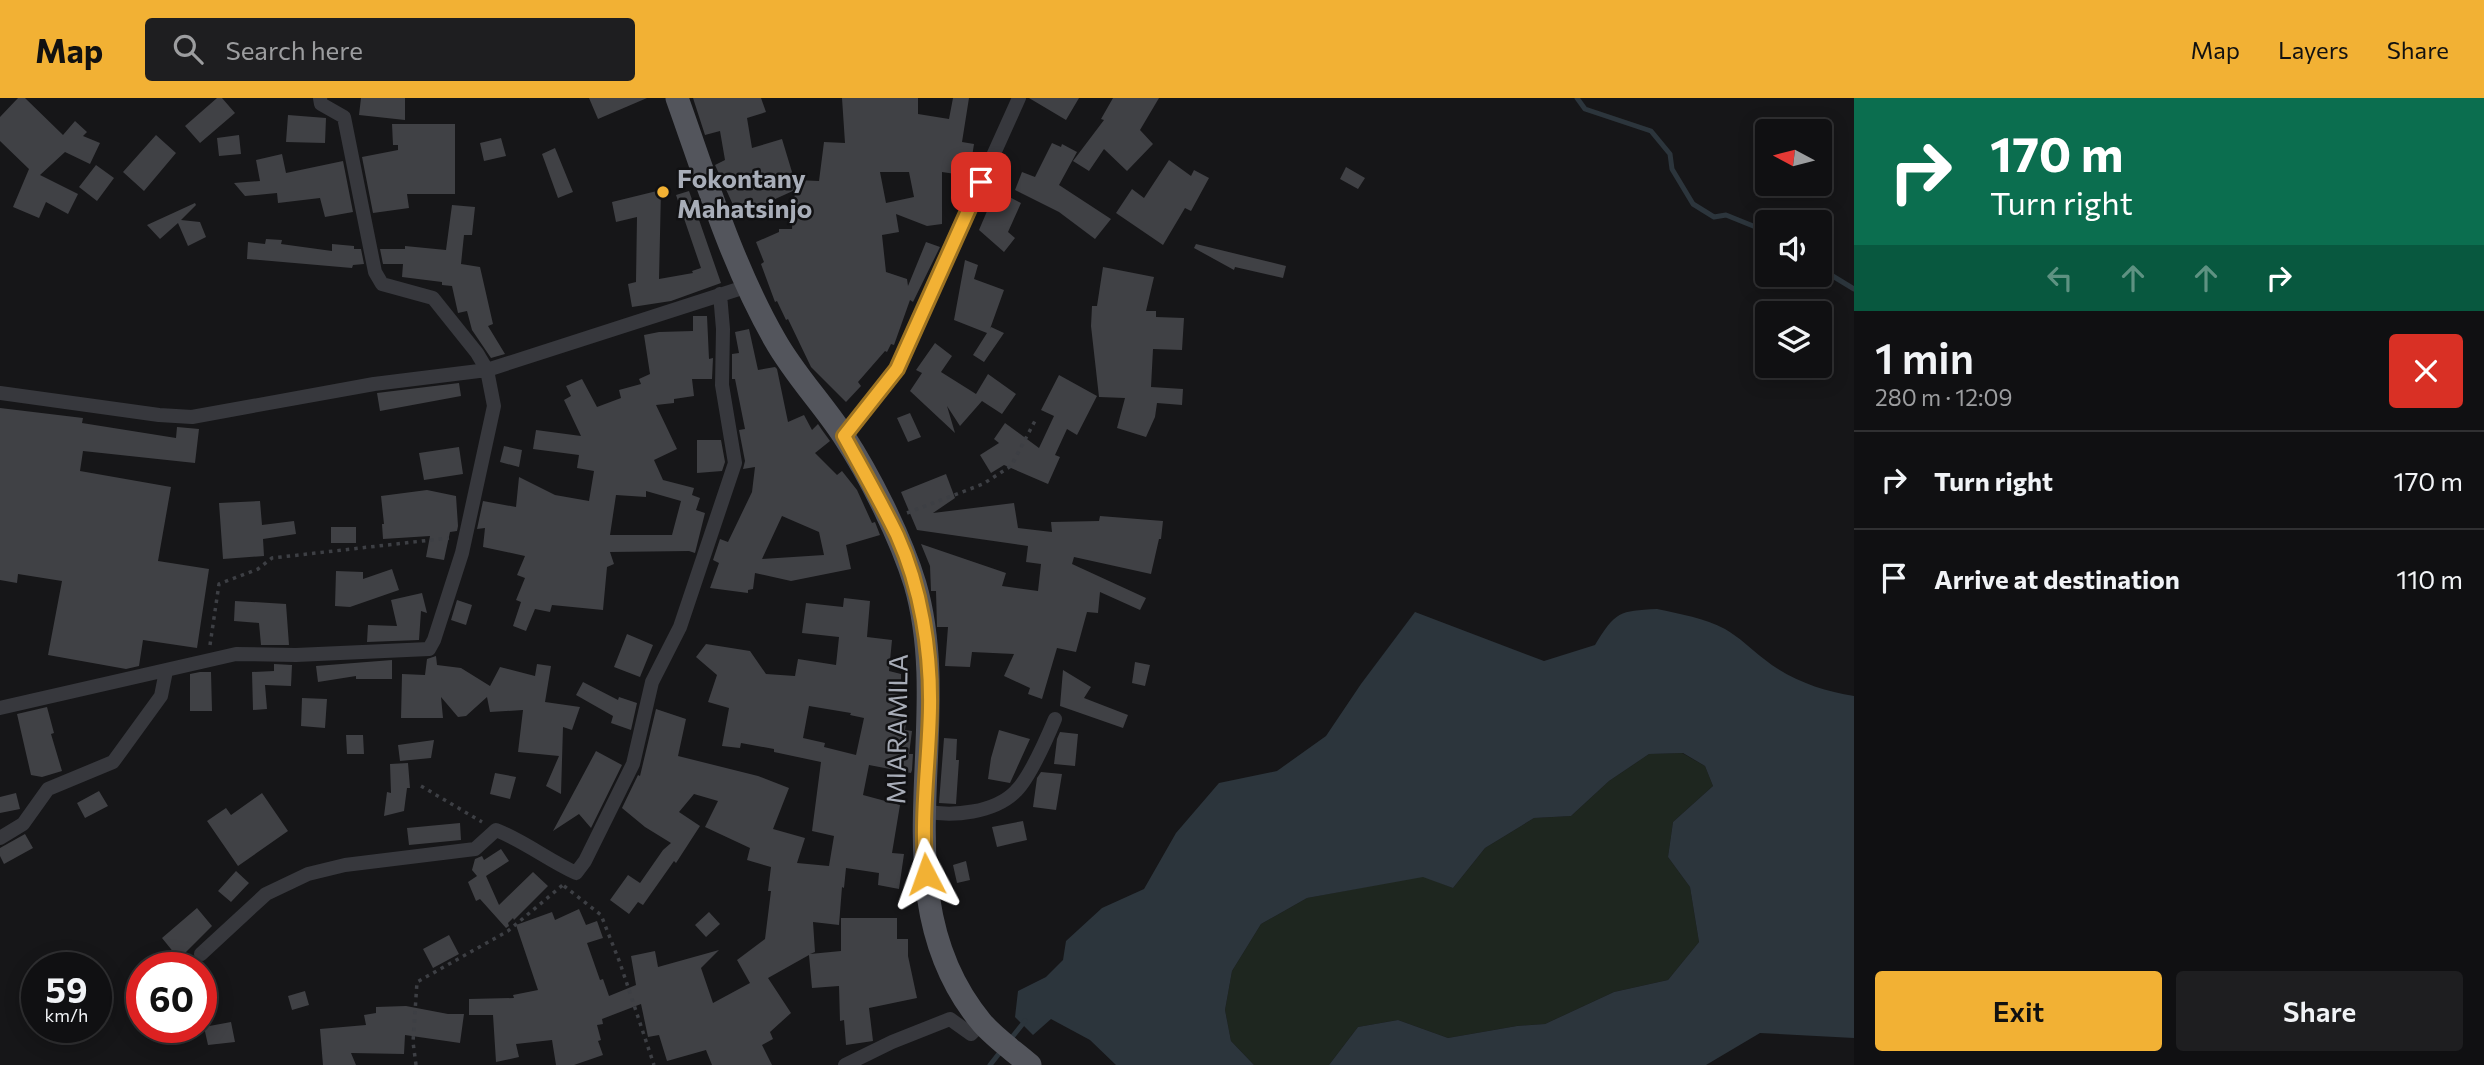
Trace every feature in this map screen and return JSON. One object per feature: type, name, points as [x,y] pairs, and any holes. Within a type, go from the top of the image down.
[{"type":"main road","name":"MIARAMILA","points":[[677,98],[727,238],[748,286],[775,341],[844,436],[897,536],[915,584],[924,630],[930,707],[923,853],[935,926],[944,957],[960,992],[985,1025],[1027,1062]]},
{"type":"street","points":[[0,708],[236,654],[296,655],[429,649],[434,640],[464,544],[494,406],[487,370],[477,353],[433,298],[382,284],[375,272],[344,117],[321,104],[320,98]]},
{"type":"street","points":[[844,436],[897,369],[1018,98]]},
{"type":"street","points":[[0,393],[159,415],[192,417],[374,384],[487,370],[748,286]]},
{"type":"street","points":[[203,952],[266,894],[308,874],[345,865],[475,849],[496,830],[512,836],[556,864],[576,873],[585,861],[633,764],[652,682],[680,627],[735,463],[722,385],[723,329],[720,294]]},
{"type":"street","points":[[0,838],[23,824],[48,789],[113,762],[161,696],[166,671]]},
{"type":"street","points":[[924,811],[964,814],[1000,802],[1017,791],[1055,719]]},
{"type":"street","points":[[845,1065],[892,1042],[950,1019],[971,1034],[985,1025]]},
{"type":"path","points":[[889,520],[983,484],[1011,466],[1036,419]]},
{"type":"path","points":[[208,661],[219,584],[258,569],[272,558],[448,537],[464,544]]},
{"type":"path","points":[[422,786],[496,830]]},
{"type":"path","points":[[416,1065],[413,1042],[417,982],[508,931],[576,873]]},
{"type":"path","points":[[563,885],[601,915],[654,1065]]},
{"type":"shaded area","points":[[1657,609],[1717,625],[1795,679],[1818,688],[1854,696],[1854,1038],[1760,1033],[1706,1065],[1329,1065],[1358,1027],[1398,1020],[1448,1038],[1545,1024],[1614,992],[1668,980],[1699,942],[1690,887],[1668,857],[1673,822],[1713,786],[1705,766],[1683,753],[1649,754],[1609,781],[1571,816],[1534,818],[1485,848],[1453,888],[1423,877],[1307,898],[1261,924],[1232,971],[1225,1010],[1231,1041],[1254,1065],[1116,1065],[1090,1040],[1051,1019],[1033,1035],[1015,1017],[1018,991],[1046,977],[1063,960],[1066,941],[1102,908],[1144,889],[1176,833],[1219,783],[1277,771],[1326,736],[1415,612],[1544,661],[1595,645],[1608,625],[1626,612]]},
{"type":"shaded area","points":[[1682,753],[1705,766],[1713,786],[1673,822],[1668,857],[1690,887],[1699,942],[1668,980],[1614,992],[1545,1024],[1448,1038],[1398,1020],[1358,1027],[1329,1065],[1254,1065],[1231,1041],[1225,1010],[1232,971],[1261,924],[1307,898],[1423,876],[1453,888],[1485,848],[1534,818],[1571,816],[1609,781],[1649,754]]},
{"type":"building","points":[[18,98],[25,98],[63,135],[75,121],[87,132],[83,136],[100,143],[90,164],[65,152],[40,175],[78,194],[68,214],[46,202],[39,218],[13,207],[29,169],[0,141],[0,117]]},
{"type":"building","points":[[217,98],[222,98],[235,113],[200,143],[185,126]]},
{"type":"building","points":[[361,98],[405,98],[405,120],[359,115]]},
{"type":"building","points":[[589,98],[647,98],[598,119]]},
{"type":"building","points":[[693,98],[761,98],[766,112],[747,118],[752,148],[782,139],[795,182],[819,181],[824,142],[845,143],[842,98],[918,98],[918,114],[949,119],[953,98],[969,98],[962,142],[974,144],[969,176],[942,172],[942,224],[927,226],[896,214],[899,232],[882,235],[886,272],[907,279],[908,286],[926,242],[940,247],[913,302],[910,300],[894,345],[891,344],[887,352],[885,351],[858,382],[861,386],[846,402],[811,367],[788,319],[786,320],[777,301],[775,302],[761,264],[764,262],[756,242],[779,232],[779,229],[792,229],[795,190],[738,216],[715,165],[725,160],[720,131],[705,135]],"holes":[[[880,172],[909,172],[914,197],[886,203]]]},
{"type":"building","points":[[1029,98],[1079,98],[1066,120]]},
{"type":"building","points":[[1113,98],[1159,98],[1140,130],[1153,144],[1127,171],[1104,149],[1089,171],[1073,161],[1104,120],[1101,119]]},
{"type":"building","points":[[288,115],[326,118],[325,143],[286,142]]},
{"type":"building","points":[[392,124],[455,124],[455,194],[407,194],[409,208],[373,213],[362,157],[398,150],[398,145],[393,145]]},
{"type":"building","points":[[156,135],[176,153],[144,191],[123,172]]},
{"type":"building","points":[[239,135],[241,154],[219,156],[217,138]]},
{"type":"building","points":[[501,138],[506,156],[484,161],[480,143]]},
{"type":"building","points":[[1052,143],[1061,147],[1062,144],[1077,152],[1059,185],[1111,219],[1095,239],[1059,212],[1015,190],[1022,172],[1035,177]]},
{"type":"building","points":[[555,148],[573,192],[558,198],[542,154]]},
{"type":"building","points":[[282,154],[286,173],[343,161],[353,212],[325,217],[320,198],[278,203],[277,193],[245,196],[234,183],[260,181],[256,160]]},
{"type":"building","points":[[1169,160],[1191,176],[1194,170],[1209,178],[1191,211],[1185,208],[1163,245],[1116,213],[1132,189],[1144,198]]},
{"type":"building","points":[[96,165],[114,178],[97,201],[79,187]]},
{"type":"building","points":[[1346,167],[1365,178],[1358,189],[1340,179]]},
{"type":"building","points":[[661,190],[659,279],[693,273],[692,271],[701,268],[676,195],[689,191],[721,283],[671,301],[632,307],[628,284],[636,282],[637,217],[616,222],[612,202]]},
{"type":"building","points":[[996,190],[1021,203],[1008,232],[1015,238],[1004,252],[979,230]]},
{"type":"building","points":[[195,203],[181,220],[200,222],[206,237],[188,246],[178,223],[160,239],[147,225]]},
{"type":"building","points":[[452,205],[475,207],[472,235],[464,235],[461,264],[480,267],[493,324],[488,326],[505,354],[491,358],[472,330],[467,311],[458,313],[452,286],[442,285],[442,282],[402,277],[403,264],[383,264],[380,249],[405,249],[405,246],[446,250]]},
{"type":"building","points":[[266,239],[282,240],[281,244],[332,251],[332,244],[354,246],[354,249],[361,249],[364,264],[353,265],[352,268],[247,259],[248,242],[265,244]]},
{"type":"building","points":[[1196,244],[1286,266],[1283,278],[1235,267],[1234,270],[1194,248]]},
{"type":"building","points":[[965,260],[978,265],[974,279],[1004,290],[990,329],[991,327],[1004,333],[984,362],[973,355],[987,333],[954,320]]},
{"type":"building","points":[[1103,267],[1154,277],[1146,311],[1156,311],[1156,317],[1184,318],[1182,350],[1153,349],[1151,387],[1183,389],[1182,405],[1157,403],[1155,417],[1146,437],[1117,428],[1125,398],[1099,397],[1091,326],[1092,306],[1097,306]]},
{"type":"building","points":[[693,316],[707,316],[709,359],[713,358],[712,379],[692,379],[694,396],[674,399],[674,403],[656,405],[677,449],[654,460],[663,480],[694,488],[692,495],[700,498],[696,510],[705,513],[695,553],[610,552],[614,564],[607,567],[603,610],[552,605],[550,612],[535,609],[526,631],[513,626],[521,602],[516,600],[525,578],[517,575],[525,556],[483,547],[485,528],[477,529],[483,501],[516,507],[519,477],[555,495],[589,501],[594,471],[577,468],[579,455],[533,449],[536,430],[581,436],[564,400],[571,396],[566,386],[582,379],[597,407],[621,398],[619,390],[641,384],[639,379],[650,374],[644,335],[693,331]],"holes":[[[646,491],[681,501],[672,535],[610,535],[616,495],[646,497]]]},
{"type":"building","points":[[749,329],[758,370],[775,367],[777,369],[788,422],[804,415],[812,430],[818,424],[830,441],[815,453],[837,475],[842,471],[857,490],[872,523],[875,522],[880,535],[846,545],[851,569],[791,581],[755,573],[753,589],[748,590],[748,593],[710,588],[719,563],[713,560],[720,539],[728,542],[752,492],[755,467],[743,469],[745,461],[739,430],[745,429],[735,379],[732,379],[732,354],[739,353],[735,332]],"holes":[[[782,516],[819,532],[824,555],[762,559]]]},
{"type":"building","points":[[935,343],[952,356],[941,372],[976,394],[988,374],[1016,394],[1002,414],[982,401],[960,426],[947,406],[955,433],[910,391],[922,373],[916,370]]},
{"type":"building","points":[[1059,375],[1097,396],[1077,435],[1067,429],[1055,455],[1060,457],[1048,484],[1004,465],[991,473],[980,455],[999,443],[994,439],[1005,423],[1039,448],[1054,416],[1041,410]]},
{"type":"building","points":[[459,383],[461,396],[380,411],[377,393]]},
{"type":"building","points":[[0,408],[83,418],[82,423],[176,438],[177,427],[199,429],[195,463],[83,451],[80,471],[171,487],[158,561],[209,569],[197,648],[143,640],[139,666],[126,669],[48,655],[62,581],[18,574],[17,583],[0,580]]},
{"type":"building","points":[[910,413],[921,437],[908,442],[897,418]]},
{"type":"building","points":[[697,440],[721,440],[725,462],[722,471],[697,473]]},
{"type":"building","points":[[504,446],[522,450],[519,467],[500,462]]},
{"type":"building","points":[[459,447],[463,474],[424,480],[419,453]]},
{"type":"building","points":[[946,474],[955,498],[933,513],[1014,503],[1018,528],[1052,532],[1051,522],[1099,521],[1100,516],[1163,521],[1151,574],[1074,557],[1072,564],[1146,598],[1140,610],[1100,592],[1098,613],[1087,612],[1076,652],[1057,648],[1042,699],[1028,694],[1030,688],[1004,676],[1014,654],[972,652],[970,667],[945,666],[948,627],[937,627],[936,591],[931,591],[930,566],[921,544],[1006,573],[1002,586],[1038,591],[1041,564],[1026,562],[1028,546],[917,530],[901,492]]},
{"type":"building","points":[[427,490],[456,496],[458,526],[457,531],[450,532],[444,560],[426,557],[430,536],[383,539],[381,496]]},
{"type":"building","points":[[260,501],[262,525],[294,521],[296,534],[263,539],[264,556],[223,559],[219,503]]},
{"type":"building","points":[[331,527],[356,527],[356,543],[331,543]]},
{"type":"building","points":[[392,569],[399,590],[350,607],[335,606],[336,571],[363,572],[363,579]]},
{"type":"building","points":[[422,593],[427,613],[421,611],[419,640],[367,642],[368,625],[397,626],[391,600]]},
{"type":"building","points":[[844,598],[870,601],[867,637],[892,640],[889,671],[901,674],[901,716],[907,717],[905,730],[912,731],[909,754],[913,754],[912,770],[911,773],[869,765],[863,795],[900,805],[892,853],[904,854],[899,889],[878,885],[879,873],[846,868],[839,925],[813,922],[815,952],[810,954],[841,951],[841,918],[897,918],[897,939],[908,939],[908,956],[917,998],[869,1008],[873,1041],[846,1045],[844,1020],[840,1021],[839,986],[812,988],[809,955],[768,978],[791,1013],[770,1032],[773,1039],[762,1045],[772,1065],[712,1065],[706,1050],[667,1061],[659,1035],[648,1037],[641,1004],[602,1019],[603,1024],[597,1025],[601,1040],[598,1041],[603,1055],[574,1065],[556,1065],[552,1040],[516,1044],[519,1057],[496,1062],[493,1015],[469,1015],[469,999],[514,998],[513,995],[538,990],[516,925],[552,912],[555,920],[579,909],[586,925],[597,921],[603,938],[587,943],[600,980],[603,979],[609,996],[636,985],[631,956],[655,951],[658,967],[719,950],[701,968],[713,1003],[750,983],[737,960],[765,939],[771,867],[747,860],[750,848],[705,827],[718,801],[694,794],[679,812],[700,826],[676,863],[674,861],[643,905],[638,902],[629,914],[610,900],[628,875],[640,883],[671,843],[622,808],[638,775],[640,776],[656,709],[686,719],[678,756],[758,776],[789,788],[773,829],[805,838],[797,863],[829,866],[834,836],[812,831],[821,762],[741,743],[740,748],[722,746],[729,708],[708,702],[717,675],[696,657],[706,644],[750,651],[766,674],[795,676],[798,659],[836,665],[839,637],[802,633],[806,603],[843,607]],"holes":[[[809,706],[851,713],[850,715],[864,718],[856,755],[824,747],[825,743],[803,738]]]},
{"type":"building","points":[[457,600],[472,605],[466,625],[451,620]]},
{"type":"building","points":[[235,601],[286,604],[289,645],[261,645],[259,623],[234,621]]},
{"type":"building","points":[[627,634],[653,645],[640,677],[614,667]]},
{"type":"building","points":[[436,656],[437,665],[461,668],[490,686],[500,667],[535,676],[537,664],[551,666],[545,702],[580,707],[572,730],[563,727],[561,794],[546,786],[559,756],[518,752],[523,710],[490,712],[487,697],[466,716],[458,717],[441,697],[443,718],[401,718],[402,674],[425,675],[427,659]]},
{"type":"building","points":[[392,660],[392,679],[356,679],[356,676],[318,682],[316,666]]},
{"type":"building","points":[[1135,662],[1150,665],[1145,686],[1132,683]]},
{"type":"building","points":[[274,664],[292,665],[291,686],[265,685],[267,709],[253,710],[252,672],[274,671]]},
{"type":"building","points":[[1063,670],[1091,687],[1084,698],[1128,715],[1123,728],[1060,706]]},
{"type":"building","points":[[211,672],[212,711],[190,711],[190,674]]},
{"type":"building","points":[[583,682],[618,700],[619,697],[637,703],[631,730],[611,723],[613,716],[576,695]]},
{"type":"building","points":[[302,698],[327,699],[325,728],[301,726]]},
{"type":"building","points":[[47,707],[54,733],[51,734],[62,771],[42,777],[31,775],[17,714]]},
{"type":"building","points":[[999,730],[1030,739],[1010,783],[988,779]]},
{"type":"building","points":[[1060,732],[1078,734],[1075,766],[1054,764]]},
{"type":"building","points":[[346,735],[363,735],[364,754],[347,754]]},
{"type":"building","points":[[944,738],[957,739],[956,760],[959,760],[956,804],[939,803]]},
{"type":"building","points":[[434,740],[431,758],[400,761],[398,745]]},
{"type":"building","points":[[596,751],[622,765],[591,828],[579,814],[553,831]]},
{"type":"building","points":[[408,763],[410,788],[407,788],[404,811],[384,816],[387,792],[391,793],[390,764]]},
{"type":"building","points":[[1041,772],[1062,774],[1056,810],[1033,807],[1037,778]]},
{"type":"building","points":[[495,773],[516,777],[510,799],[490,794]]},
{"type":"building","points":[[99,791],[108,806],[85,818],[77,803]]},
{"type":"building","points":[[16,793],[20,809],[0,813],[0,797]]},
{"type":"building","points":[[262,793],[288,831],[238,866],[207,821],[226,808],[231,815]]},
{"type":"building","points":[[1023,821],[1027,840],[997,847],[992,827]]},
{"type":"building","points":[[460,823],[461,840],[409,845],[407,828]]},
{"type":"building","points":[[25,834],[33,848],[4,864],[0,848]]},
{"type":"building","points":[[501,849],[509,861],[486,876],[499,905],[533,872],[548,886],[508,923],[506,928],[480,899],[476,901],[468,882],[477,876],[472,870],[475,859],[482,856],[484,860]]},
{"type":"building","points":[[966,861],[970,880],[957,883],[953,865]]},
{"type":"building","points":[[236,871],[249,883],[231,902],[218,891]]},
{"type":"building","points":[[197,908],[212,926],[186,952],[173,952],[162,938]]},
{"type":"building","points":[[709,912],[720,924],[706,937],[695,925]]},
{"type":"building","points":[[449,935],[459,954],[433,968],[423,949]]},
{"type":"building","points":[[305,991],[309,1005],[292,1010],[288,996]]},
{"type":"building","points":[[406,1006],[448,1014],[464,1014],[460,1043],[405,1035],[404,1054],[351,1053],[356,1065],[323,1065],[320,1029],[366,1025],[364,1015],[376,1013],[376,1007]]},
{"type":"building","points":[[231,1022],[235,1042],[208,1045],[217,1043],[217,1025]]},
{"type":"waterway","points":[[1577,98],[1585,109],[1651,131],[1670,154],[1672,169],[1693,204],[1714,217],[1726,215],[1755,227]]},
{"type":"waterway","points":[[1832,276],[1854,289]]},
{"type":"waterway","points":[[1009,1041],[1025,1021]]},
{"type":"waterway","points":[[990,1065],[1001,1051]]},
{"type":"place","name":"Fokontany Mahatsinjo","points":[[663,192]]},
{"type":"route","points":[[926,874],[923,853],[924,811],[930,707],[924,630],[915,584],[897,536],[844,436],[897,369],[981,182]]}]
